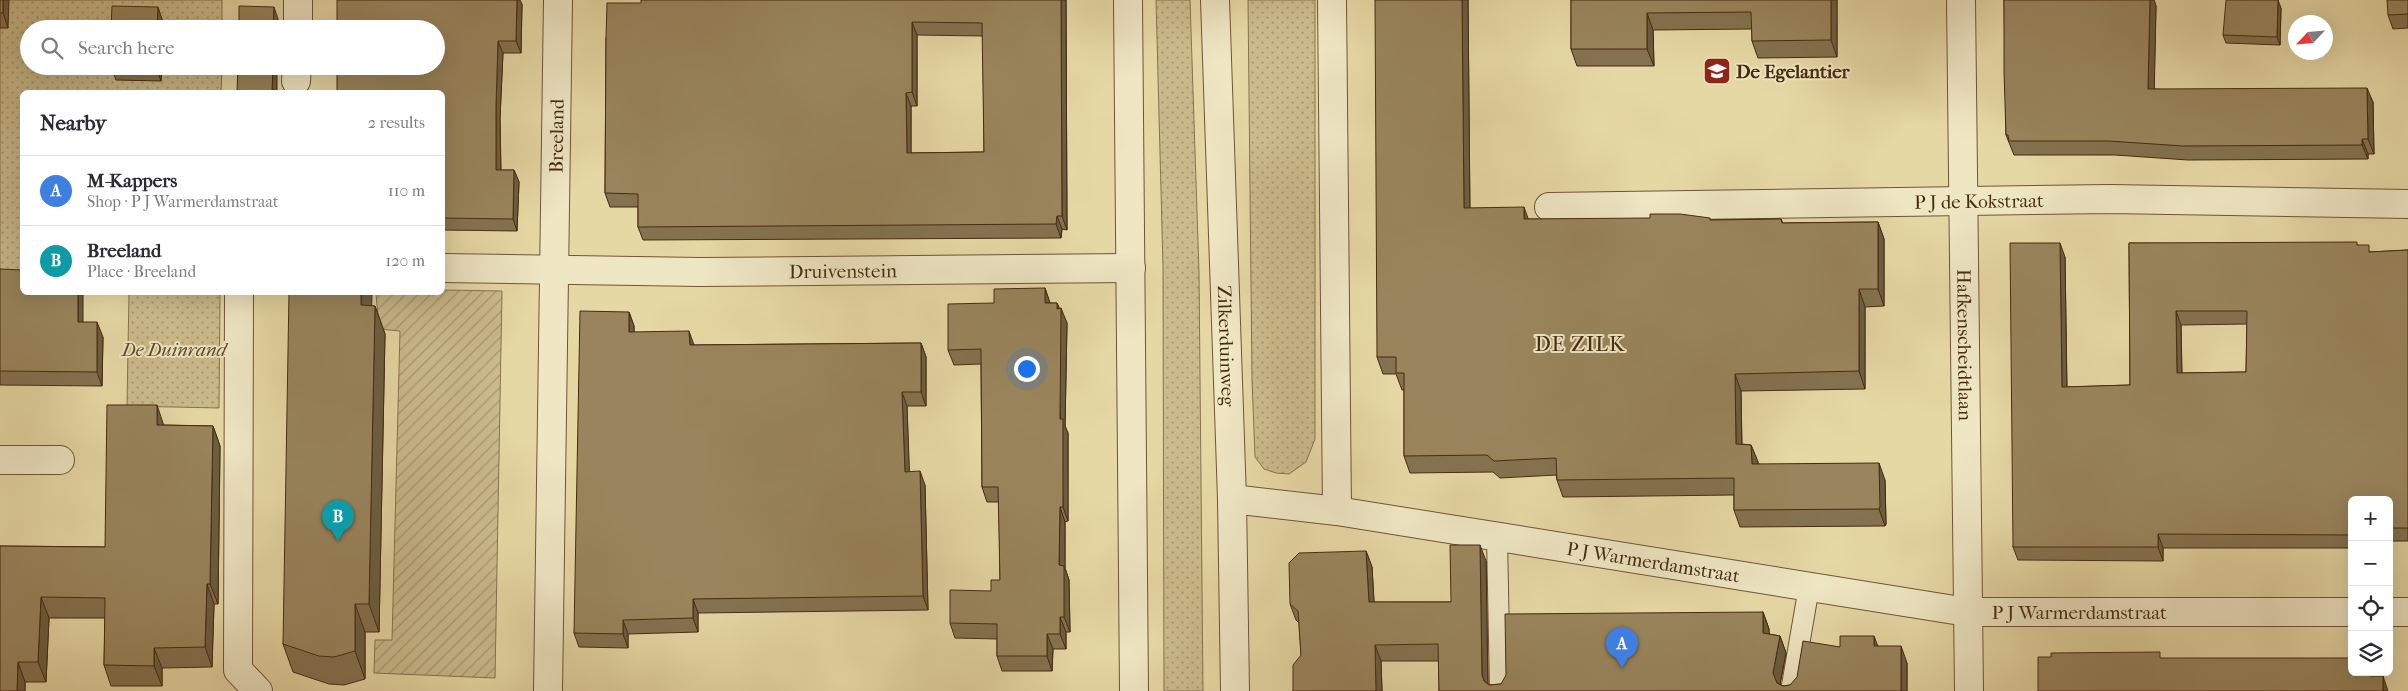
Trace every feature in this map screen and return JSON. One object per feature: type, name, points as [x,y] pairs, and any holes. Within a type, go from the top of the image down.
[{"type":"street","points":[[298,0],[298,20]]},
{"type":"street","name":"Breeland","points":[[548,691],[558,0]]},
{"type":"street","points":[[1128,0],[1134,691]]},
{"type":"street","name":"Zilkerduinweg","points":[[1215,0],[1232,499],[1235,691]]},
{"type":"street","points":[[1332,0],[1337,511]]},
{"type":"street","name":"Hafkenscheidtlaan","points":[[1961,0],[1969,691]]},
{"type":"street","name":"P J de Kokstraat","points":[[1549,206],[2156,199],[2408,204]]},
{"type":"street","points":[[445,268],[555,272]]},
{"type":"street","name":"Druivenstein","points":[[555,272],[946,271],[1131,268]]},
{"type":"street","points":[[239,295],[238,670],[258,691]]},
{"type":"street","points":[[0,460],[60,460]]},
{"type":"street","name":"P J Warmerdamstraat","points":[[1232,499],[1337,511],[1967,612],[2348,612]]},
{"type":"street","points":[[2393,612],[2408,612]]},
{"type":"lane","points":[[1497,537],[1500,691]]},
{"type":"lane","points":[[1791,691],[1809,587]]},
{"type":"green space","points":[[0,0],[222,0],[222,20],[20,20],[20,75],[222,75],[221,90],[20,90],[20,272],[0,271]]},
{"type":"green space","points":[[1156,0],[1190,0],[1199,272],[1203,691],[1164,691],[1163,267]]},
{"type":"green space","points":[[1248,0],[1315,0],[1315,439],[1306,462],[1289,474],[1276,473],[1264,469],[1255,457],[1252,379]]},
{"type":"green space","points":[[445,290],[502,291],[495,678],[374,673],[375,640],[392,640],[400,331],[379,329],[376,295],[445,295]]},
{"type":"green space","name":"De Duinrand","points":[[129,295],[220,295],[219,408],[127,406]]},
{"type":"building","points":[[0,0],[3,0],[3,13],[0,13]]},
{"type":"building","points":[[337,0],[517,0],[516,41],[498,41],[496,106],[496,170],[514,170],[513,219],[445,218],[445,90],[337,90],[337,75],[445,75],[445,20],[337,20]]},
{"type":"building","points":[[641,0],[1061,0],[1062,216],[1057,216],[1056,224],[638,227],[638,194],[605,193],[606,37],[607,3],[641,3]],"holes":[[[912,22],[982,23],[984,152],[907,153],[906,93],[912,92]]]},
{"type":"building","points":[[1375,0],[1462,0],[1464,208],[1524,207],[1524,219],[1650,218],[1650,214],[1680,214],[1710,218],[1710,220],[1781,219],[1782,223],[1878,222],[1878,289],[1859,289],[1859,371],[1735,374],[1736,444],[1751,445],[1752,464],[1879,463],[1879,509],[1734,510],[1734,478],[1557,480],[1556,458],[1494,461],[1487,455],[1404,456],[1404,373],[1396,373],[1396,357],[1377,357]]},
{"type":"building","points":[[1571,0],[1831,0],[1831,40],[1752,41],[1751,12],[1647,13],[1647,49],[1571,49]]},
{"type":"building","points":[[2004,0],[2150,0],[2148,89],[2367,88],[2368,139],[2362,139],[2362,145],[2183,146],[2109,141],[2009,141],[2008,135],[2006,135]]},
{"type":"building","points":[[2226,0],[2278,0],[2277,37],[2223,35]]},
{"type":"building","points":[[2387,0],[2408,0],[2408,14],[2388,15]]},
{"type":"building","points":[[112,6],[158,7],[157,20],[111,20]]},
{"type":"building","points":[[239,6],[274,7],[273,20],[239,20]]},
{"type":"building","points":[[238,75],[273,75],[272,90],[237,90]]},
{"type":"building","points":[[2357,242],[2357,245],[2369,245],[2369,252],[2408,250],[2408,528],[2393,528],[2393,496],[2348,496],[2348,535],[2158,534],[2158,547],[2013,547],[2010,243],[2060,243],[2062,387],[2130,385],[2129,243]],"holes":[[[2176,311],[2247,311],[2246,372],[2177,373]]]},
{"type":"building","points":[[0,269],[20,270],[20,295],[78,295],[78,322],[97,322],[97,372],[0,371]]},
{"type":"building","points":[[1045,288],[1045,303],[1057,303],[1057,309],[1061,308],[1060,419],[1063,419],[1063,507],[1060,507],[1059,565],[1064,566],[1064,617],[1060,617],[1060,634],[1047,634],[1047,656],[997,656],[997,624],[950,623],[950,590],[991,591],[991,580],[1000,580],[998,487],[982,487],[981,349],[948,350],[948,304],[994,303],[994,289]]},
{"type":"building","points":[[289,295],[361,295],[361,305],[375,306],[369,604],[355,604],[355,651],[334,657],[319,656],[283,644]]},
{"type":"building","points":[[580,311],[629,312],[629,332],[689,331],[690,345],[921,343],[921,392],[902,392],[905,472],[920,471],[923,596],[693,599],[693,618],[623,620],[623,634],[574,633]]},
{"type":"building","points":[[107,405],[157,405],[157,425],[213,426],[210,584],[207,584],[205,647],[154,648],[154,666],[104,665],[105,598],[41,597],[38,662],[18,662],[17,691],[0,691],[0,546],[105,547]]},
{"type":"building","points":[[1450,545],[1480,545],[1482,675],[1484,681],[1489,685],[1501,684],[1506,675],[1505,614],[1763,612],[1763,633],[1780,636],[1773,673],[1777,683],[1783,686],[1790,685],[1797,677],[1803,641],[1840,647],[1840,636],[1874,636],[1874,646],[1901,646],[1901,691],[1439,691],[1438,644],[1375,645],[1376,691],[1293,691],[1293,665],[1301,655],[1298,611],[1290,604],[1289,563],[1299,553],[1366,551],[1369,602],[1451,602]]},
{"type":"building","points":[[2160,652],[2160,658],[2348,658],[2348,676],[2383,676],[2383,691],[2038,691],[2038,657],[2051,657],[2051,653]]},
{"type":"place","name":"De Egelantier","points":[[1717,71]]},
{"type":"place","name":"Breeland","points":[[338,541]]},
{"type":"place","name":"M-Kappers","points":[[1622,668]]},
{"type":"district","name":"DE ZILK","points":[[1580,344]]}]
